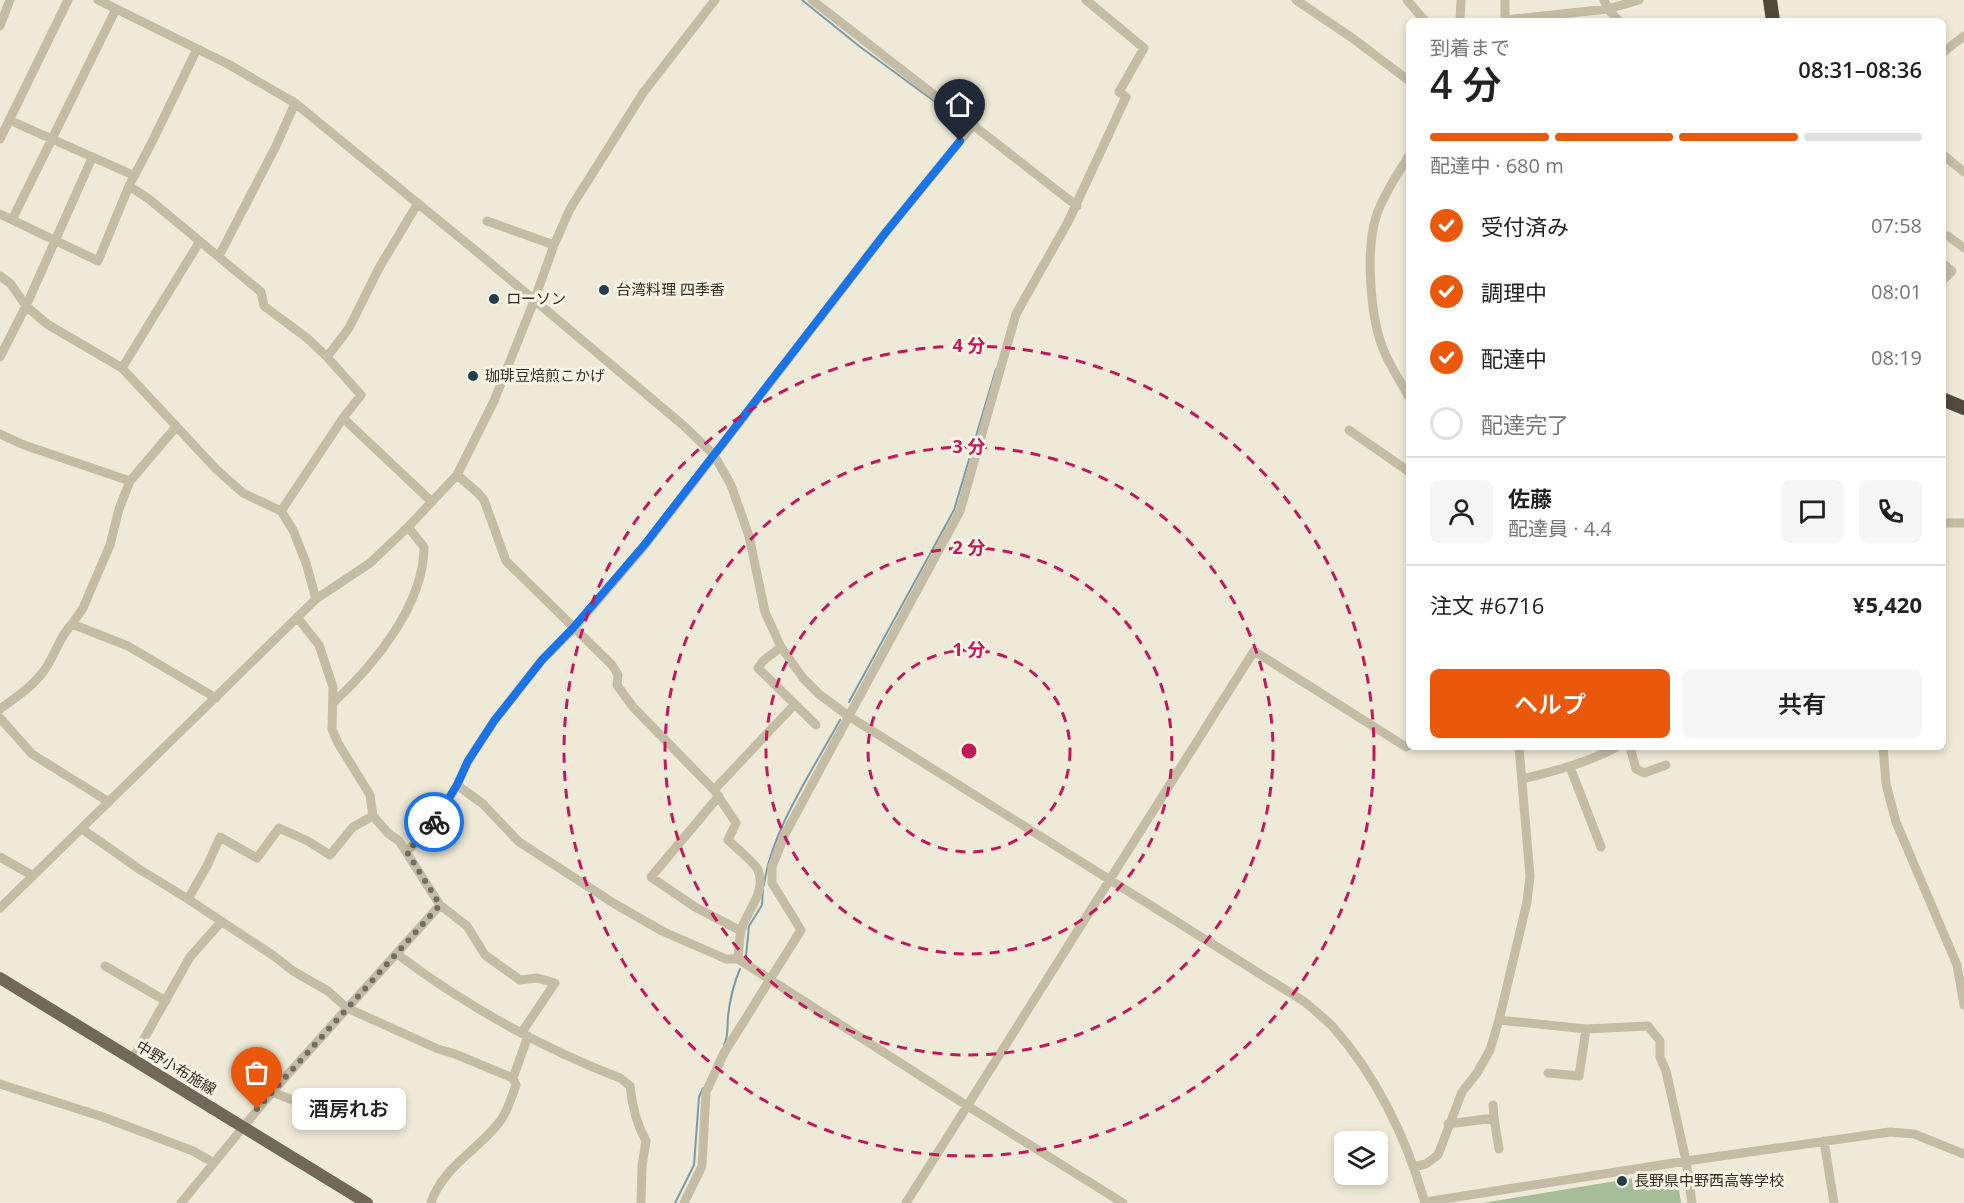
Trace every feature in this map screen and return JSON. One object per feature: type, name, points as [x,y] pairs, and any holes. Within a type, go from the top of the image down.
[{"type":"highway","points":[[1770,0],[1773,18]]},
{"type":"highway","points":[[1946,401],[1964,408]]},
{"type":"main road","name":"中野小布施線","points":[[0,978],[242,1126],[348,1198],[367,1203]]},
{"type":"street","points":[[0,26],[10,0]]},
{"type":"street","points":[[0,139],[68,0]]},
{"type":"street","points":[[98,0],[237,69],[294,103],[418,203],[684,426],[714,455],[731,485],[749,536],[765,612],[781,647],[803,678],[850,717],[1305,1002],[1332,1027],[1385,1102],[1404,1141],[1425,1202],[1890,1132],[1914,1134],[1964,1154]]},
{"type":"street","points":[[0,908],[297,617],[316,599],[370,563],[457,475],[494,401],[570,209],[637,102],[715,0]]},
{"type":"street","points":[[812,0],[1077,206]]},
{"type":"street","points":[[684,1203],[702,1166],[706,1092],[724,1053],[801,930],[772,884],[772,867],[785,834],[960,511],[1016,314],[1077,206],[1092,167],[1126,97],[1119,92],[1144,48],[1086,0]]},
{"type":"street","points":[[1296,0],[1351,37],[1406,78]]},
{"type":"street","points":[[1407,0],[1422,18]]},
{"type":"street","points":[[1460,18],[1461,0]]},
{"type":"street","points":[[1505,0],[1505,18]]},
{"type":"street","points":[[1518,18],[1639,0]]},
{"type":"street","points":[[1606,4],[1617,18]]},
{"type":"street","points":[[12,220],[116,9]]},
{"type":"street","points":[[1946,50],[1964,36]]},
{"type":"street","points":[[0,214],[98,261],[133,175],[153,140],[197,49]]},
{"type":"street","points":[[219,256],[276,146],[294,103]]},
{"type":"street","points":[[9,120],[133,175]]},
{"type":"street","points":[[407,852],[441,813],[468,761],[494,721],[542,660],[573,628],[645,544],[886,232],[974,124]]},
{"type":"street","points":[[1946,157],[1964,172]]},
{"type":"street","points":[[0,357],[26,306],[92,158]]},
{"type":"street","points":[[1406,160],[1377,214],[1370,249],[1377,330],[1384,352],[1406,392]]},
{"type":"street","points":[[129,186],[149,199],[261,292],[264,306],[307,338],[361,395],[281,511]]},
{"type":"street","points":[[327,357],[349,328],[380,268],[418,203]]},
{"type":"street","points":[[487,221],[554,245]]},
{"type":"street","points":[[1948,236],[1964,249]]},
{"type":"street","points":[[122,368],[200,241]]},
{"type":"street","points":[[1946,266],[1952,271],[1946,277]]},
{"type":"street","points":[[0,276],[10,283],[26,306],[47,324],[122,368],[216,469],[243,493],[281,511],[293,530],[306,563],[316,599]]},
{"type":"street","points":[[343,418],[432,502]]},
{"type":"street","points":[[0,709],[29,687],[45,671],[63,633],[83,608],[110,545],[119,509],[130,481],[176,427]]},
{"type":"street","points":[[1349,429],[1406,470]]},
{"type":"street","points":[[0,434],[130,481]]},
{"type":"street","points":[[457,475],[478,492],[484,501],[506,561],[612,665],[618,675],[618,686],[633,707],[716,793],[736,823],[728,840],[758,869],[757,900],[741,932],[738,959]]},
{"type":"street","points":[[1946,523],[1964,523]]},
{"type":"street","points":[[334,702],[359,679],[404,616],[412,599],[424,558],[424,547],[408,527]]},
{"type":"street","points":[[297,617],[319,645],[333,687],[332,729],[370,795],[373,816],[388,833],[399,841],[440,905],[467,926],[485,955],[520,980],[537,978],[555,983],[525,1034],[513,1078],[516,1085],[502,1119],[454,1166],[434,1194],[431,1203]]},
{"type":"street","points":[[72,624],[128,646],[216,698]]},
{"type":"street","points":[[781,647],[758,668],[816,725]]},
{"type":"street","points":[[906,1203],[1254,651],[1406,747]]},
{"type":"street","points":[[741,932],[696,907],[651,877],[716,793],[795,704]]},
{"type":"street","points":[[0,718],[32,754],[109,802]]},
{"type":"street","points":[[1413,1167],[1426,1164],[1438,1155],[1462,1092],[1477,1073],[1490,1050],[1498,1020],[1527,902],[1530,876],[1519,750]]},
{"type":"street","points":[[1522,779],[1570,767],[1611,750]]},
{"type":"street","points":[[1631,750],[1636,769],[1644,773],[1666,765]]},
{"type":"street","points":[[1883,750],[1886,784],[1896,822],[1957,965],[1964,1005]]},
{"type":"street","points":[[1570,767],[1601,847]]},
{"type":"street","points":[[457,785],[483,804],[519,842],[615,904],[662,931],[726,959],[738,959],[1123,1203]]},
{"type":"street","points":[[188,898],[208,864],[220,837],[256,858],[279,828],[308,841],[330,855],[353,827],[373,816]]},
{"type":"street","points":[[82,829],[139,869],[188,898],[294,972],[328,991],[347,1008],[438,1049],[513,1078]]},
{"type":"street","points":[[0,857],[33,876]]},
{"type":"street","points":[[181,1203],[242,1126],[440,905]]},
{"type":"street","points":[[132,1060],[190,957],[220,922]]},
{"type":"street","points":[[397,954],[431,980],[467,1003],[525,1034],[620,1078],[630,1086],[632,1105],[646,1141],[642,1166],[641,1203]]},
{"type":"street","points":[[105,966],[166,1001]]},
{"type":"street","points":[[1498,1020],[1586,1029],[1648,1026],[1660,1041],[1660,1057],[1666,1071],[1686,1161],[1692,1203]]},
{"type":"street","points":[[1548,1073],[1579,1076],[1586,1029]]},
{"type":"street","points":[[0,1084],[103,1117],[193,1151],[214,1163]]},
{"type":"street","points":[[272,1092],[351,1123]]},
{"type":"street","points":[[1493,1105],[1499,1149]]},
{"type":"street","points":[[1448,1124],[1494,1118]]},
{"type":"street","points":[[1824,1142],[1834,1203]]},
{"type":"green space","points":[[1676,1171],[1681,1203],[1483,1203]]},
{"type":"waterway","points":[[802,0],[859,46],[938,104]]},
{"type":"waterway","points":[[849,702],[954,510],[996,369]]},
{"type":"waterway","points":[[764,885],[768,864],[784,822],[840,720]]},
{"type":"waterway","points":[[746,956],[749,926],[762,905],[763,890]]},
{"type":"waterway","points":[[724,1045],[731,998],[740,969]]},
{"type":"waterway","points":[[675,1203],[694,1165],[699,1097],[703,1088]]},
{"type":"way so far","points":[[257,1109],[440,905],[407,852],[434,822]]},
{"type":"place","name":"台湾料理 四季香","points":[[604,290]]},
{"type":"place","name":"ローソン","points":[[494,299]]},
{"type":"place","name":"珈琲豆焙煎こかげ","points":[[473,376]]},
{"type":"place","name":"酒房れお","points":[[257,1109]]},
{"type":"place","name":"長野県中野西高等学校","points":[[1622,1181]]},
{"type":"route","points":[[434,822],[457,785],[468,761],[494,721],[542,660],[573,628],[645,544],[886,232],[960,141]]}]
